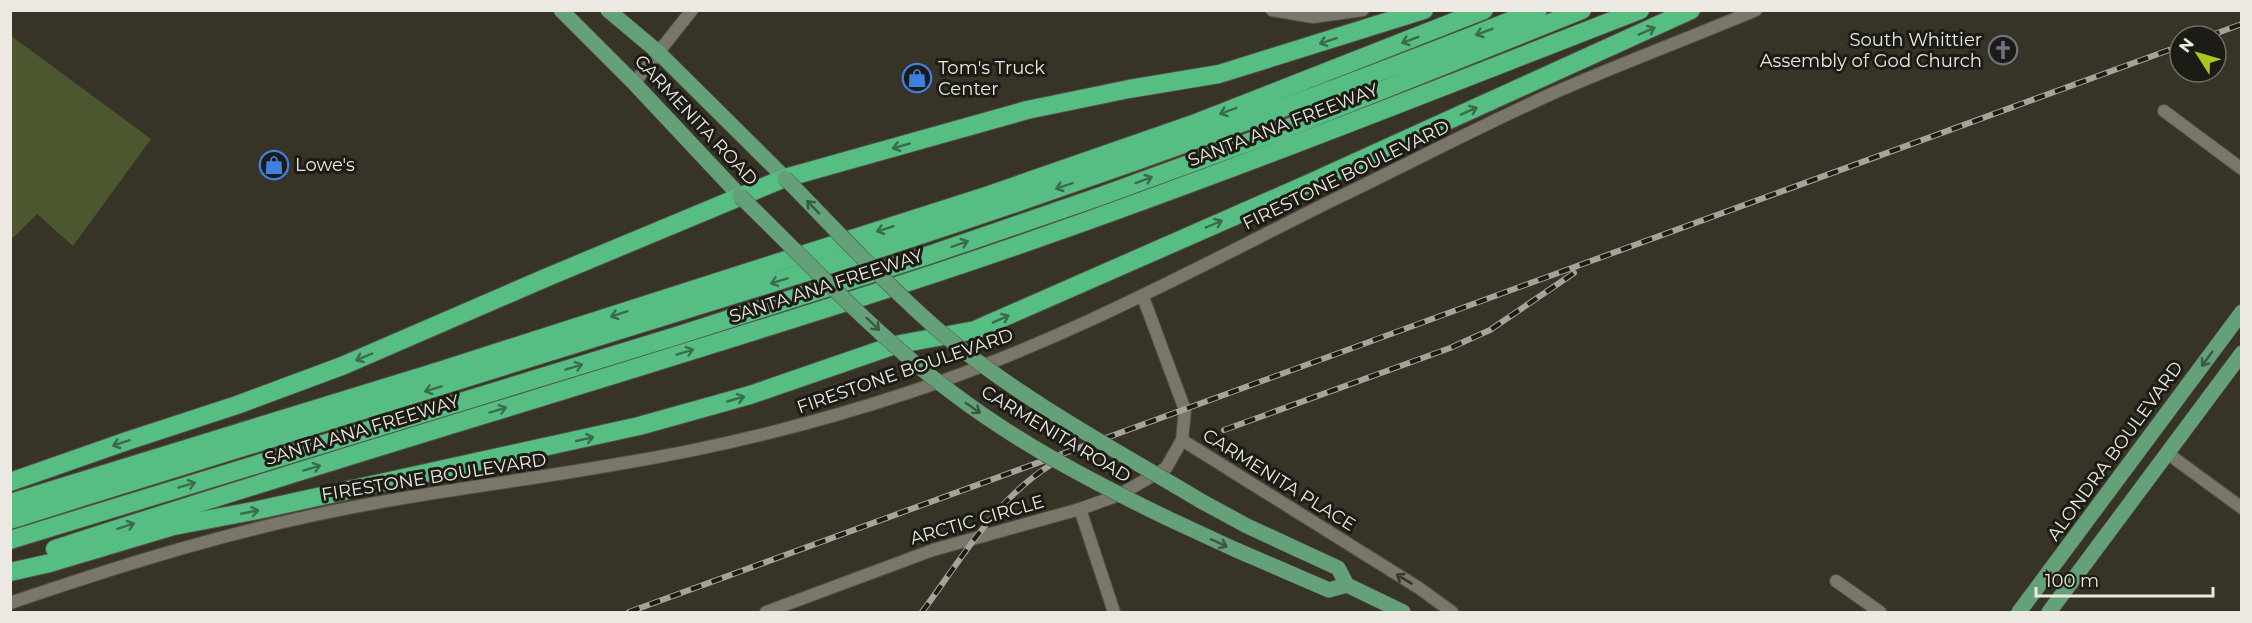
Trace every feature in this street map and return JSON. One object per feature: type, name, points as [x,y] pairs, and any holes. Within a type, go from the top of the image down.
[{"type":"highway","points":[[10,482],[237,405],[342,366],[785,178],[1027,110],[1129,89],[1219,74],[1424,10]]},
{"type":"highway","name":"SANTA ANA FREEWAY","points":[[10,503],[439,371],[989,195],[1196,123],[1484,10]]},
{"type":"highway","points":[[10,520],[791,277],[922,234],[1272,113],[1538,10]]},
{"type":"highway","points":[[10,540],[676,336],[926,256],[1285,129],[1582,10]]},
{"type":"highway","name":"SANTA ANA FREEWAY","points":[[10,563],[932,274],[1130,205],[1319,135],[1640,10]]},
{"type":"highway","points":[[10,572],[50,563],[174,526],[258,510],[639,426],[750,394],[895,345],[975,330],[1310,183],[1691,10]]},
{"type":"main road","name":"CARMENITA ROAD","points":[[561,10],[634,83],[740,196],[895,345],[953,393],[1021,440],[1093,482],[1234,549],[1329,590],[1347,585]]},
{"type":"main road","name":"CARMENITA ROAD","points":[[608,10],[658,52],[880,275],[945,335],[1059,417],[1247,526],[1338,568],[1347,585],[1403,612]]},
{"type":"main road","name":"ALONDRA BOULEVARD","points":[[2019,612],[2241,312]]},
{"type":"main road","points":[[2049,612],[2241,352]]},
{"type":"main road","points":[[2101,502],[2121,516]]},
{"type":"street","points":[[634,83],[692,10]]},
{"type":"street","points":[[1272,10],[1313,17],[1364,10]]},
{"type":"street","name":"FIRESTONE BOULEVARD","points":[[10,603],[96,574],[315,515],[413,496],[623,464],[798,427],[909,392],[986,365],[1066,332],[1143,297],[1550,95],[1756,10]]},
{"type":"street","points":[[2164,111],[2241,169]]},
{"type":"street","name":"CARMENITA PLACE","points":[[1143,297],[1185,410],[1182,440],[1419,588],[1452,612]]},
{"type":"street","name":"ARCTIC CIRCLE","points":[[766,612],[933,550],[1080,509],[1119,495],[1166,468],[1182,440]]},
{"type":"street","points":[[2168,453],[2241,508]]},
{"type":"street","points":[[1080,509],[1114,612]]},
{"type":"street","points":[[1836,581],[1880,612]]},
{"type":"green space","points":[[10,35],[151,139],[73,246],[37,214],[13,238],[11,235]]},
{"type":"railway","points":[[2228,29],[2242,24]]},
{"type":"railway","points":[[629,612],[2168,50]]},
{"type":"railway","points":[[1224,430],[1450,348],[1490,330],[1574,273]]},
{"type":"railway","points":[[922,612],[996,512],[1032,478],[1052,464]]},
{"type":"place","name":"South Whittier Assembly of God Church","points":[[2003,50]]},
{"type":"place","name":"Tom's Truck Center","points":[[917,78]]},
{"type":"place","name":"Lowe's","points":[[274,165]]}]
